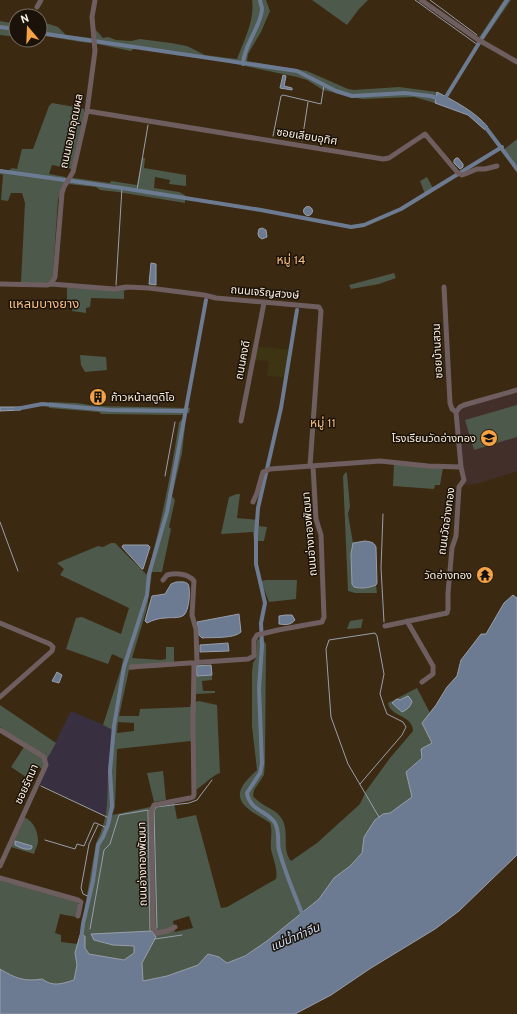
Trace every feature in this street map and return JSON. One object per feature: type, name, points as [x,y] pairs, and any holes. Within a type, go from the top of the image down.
[{"type":"street","points":[[37,7],[41,0]]},
{"type":"street","name":"ถนนเอนกอุดมผล","points":[[51,284],[55,277],[62,193],[64,186],[68,182],[73,172],[87,110],[95,52],[92,17],[95,0]]},
{"type":"street","points":[[421,0],[480,40],[517,62]]},
{"type":"street","name":"ซอยเลียบอุทิศ","points":[[87,110],[383,159],[389,158],[425,134],[460,174],[477,169],[497,166]]},
{"type":"street","points":[[0,284],[42,286],[51,284]]},
{"type":"street","name":"ถนนเจริญสวงษ์","points":[[51,284],[114,289],[126,287],[148,288],[204,295],[216,298],[316,306],[321,309],[312,466]]},
{"type":"street","name":"ซอยบ้านสวน","points":[[444,287],[450,403],[452,409],[456,412]]},
{"type":"street","name":"ถนนคงดี","points":[[241,421],[264,303]]},
{"type":"street","points":[[456,412],[464,405],[517,390]]},
{"type":"street","name":"ถนนวัดอ่างทอง","points":[[385,626],[445,614],[448,609],[452,548],[456,536],[459,487],[464,480],[461,467],[456,412]]},
{"type":"street","points":[[253,502],[258,493],[261,477],[268,469],[380,461],[428,466],[461,467]]},
{"type":"street","name":"ถนนอ่างทองพัฒนา","points":[[131,667],[252,658],[255,637],[268,632],[322,622],[324,617],[322,541],[316,519],[312,466]]},
{"type":"street","name":"ถนนอ่างทองพัฒนา","points":[[162,580],[169,574],[178,574],[187,575],[194,582],[192,616],[196,629],[192,726],[194,794],[193,797],[190,798],[154,804],[151,812],[153,924],[157,933],[176,927]]},
{"type":"street","points":[[407,621],[433,666],[433,674],[422,682]]},
{"type":"street","points":[[0,623],[50,644],[53,647],[52,651],[0,697]]},
{"type":"street","name":"ซอยรัตนา","points":[[0,730],[44,758],[46,765],[0,866]]},
{"type":"street","points":[[0,878],[78,900],[81,902],[78,916]]},
{"type":"shaded area","name":"โรงเรียนวัดอ่างทอง","points":[[517,392],[517,471],[480,483],[461,486],[463,463],[458,413],[462,407]]},
{"type":"shaded area","points":[[71,711],[113,729],[110,749],[107,813],[103,815],[39,784],[47,759]]},
{"type":"green space","points":[[252,0],[266,0],[270,11],[261,32],[248,54],[247,61],[307,71],[348,89],[354,90],[399,87],[437,92],[435,103],[414,97],[362,99],[323,90],[307,80],[297,77],[221,61],[135,48],[131,51],[97,44],[95,29],[103,38],[108,37],[116,40],[131,41],[140,39],[171,43],[187,46],[205,55],[237,59],[246,37],[252,15]]},
{"type":"green space","points":[[312,0],[368,0],[347,25]]},
{"type":"green space","points":[[504,0],[511,0],[484,39],[480,36]]},
{"type":"green space","points":[[0,21],[8,22],[8,36],[0,35]]},
{"type":"green space","points":[[48,24],[58,27],[66,35],[91,38],[91,43],[48,36]]},
{"type":"green space","points":[[52,103],[81,108],[84,109],[84,113],[72,169],[52,165],[49,174],[66,177],[58,200],[52,281],[41,283],[21,282],[25,203],[22,193],[11,193],[8,201],[1,200],[3,175],[0,174],[0,169],[8,171],[12,168],[17,169],[22,149],[33,149],[49,106]]},
{"type":"green space","points":[[517,139],[517,173],[502,151]]},
{"type":"green space","points":[[142,158],[145,158],[144,168],[186,175],[186,186],[169,184],[170,180],[155,177],[154,188],[179,192],[185,195],[185,203],[100,190],[96,187],[68,184],[72,178],[74,178],[137,185]]},
{"type":"green space","points":[[427,177],[433,188],[425,194],[420,181]]},
{"type":"green space","points":[[394,273],[396,278],[379,284],[351,289],[349,285]]},
{"type":"green space","points":[[67,288],[129,289],[124,291],[124,299],[91,298],[90,307],[86,308],[86,313],[72,311],[73,304],[67,304]]},
{"type":"green space","points":[[80,355],[106,357],[107,370],[85,372],[81,365]]},
{"type":"green space","points":[[49,402],[77,403],[96,406],[190,408],[189,413],[181,415],[101,414],[99,412],[49,408]]},
{"type":"green space","points":[[517,405],[517,437],[474,450],[465,420]]},
{"type":"green space","points":[[186,418],[182,453],[172,496],[175,500],[169,527],[171,529],[162,572],[152,572],[147,608],[132,658],[166,659],[166,647],[174,647],[174,666],[152,668],[139,667],[138,669],[129,670],[119,716],[139,716],[140,709],[190,707],[191,703],[199,701],[217,705],[220,773],[192,792],[191,741],[117,749],[115,807],[112,815],[174,802],[177,819],[196,815],[221,908],[227,907],[276,879],[276,868],[271,849],[270,823],[248,809],[241,799],[240,793],[242,787],[257,770],[252,726],[252,672],[253,663],[256,658],[257,640],[262,638],[266,644],[265,762],[264,775],[254,790],[253,796],[260,803],[276,812],[282,819],[285,830],[286,851],[291,861],[317,843],[360,804],[366,791],[390,758],[413,731],[409,722],[393,711],[388,703],[417,688],[430,713],[422,723],[432,743],[422,758],[406,772],[413,797],[390,813],[383,814],[364,837],[362,853],[350,866],[334,878],[319,899],[267,941],[245,956],[227,963],[219,957],[208,954],[198,965],[167,976],[143,981],[142,963],[156,937],[92,934],[94,940],[113,945],[134,946],[134,953],[124,960],[89,954],[85,948],[85,936],[80,935],[96,843],[103,825],[107,801],[108,768],[113,730],[103,725],[123,659],[112,654],[108,664],[66,649],[76,618],[82,617],[121,634],[129,608],[60,575],[64,569],[57,563],[98,546],[103,547],[111,543],[115,543],[147,575],[161,518],[179,423],[181,420]],"holes":[[[118,722],[134,723],[134,731],[117,733]],[[189,916],[193,928],[175,932],[173,921]]]},
{"type":"green space","points":[[394,464],[443,468],[440,485],[435,485],[434,489],[393,486]]},
{"type":"green space","points":[[346,472],[350,507],[348,514],[353,543],[351,554],[352,584],[354,587],[360,588],[376,585],[377,593],[355,593],[348,591],[343,476]]},
{"type":"green space","points":[[240,494],[237,518],[259,520],[259,526],[267,527],[264,541],[254,541],[253,532],[221,534],[229,497]]},
{"type":"green space","points":[[297,580],[296,599],[269,602],[261,581]]},
{"type":"green space","points":[[363,619],[361,628],[347,629],[350,621]]},
{"type":"green space","points":[[195,665],[212,666],[212,680],[202,681],[203,691],[215,691],[215,693],[195,694]]},
{"type":"green space","points":[[0,705],[56,743],[47,759],[0,727]]},
{"type":"green space","points":[[24,747],[44,759],[45,762],[42,769],[38,766],[29,779],[11,767]]},
{"type":"green space","points":[[163,771],[166,800],[154,802],[147,773]]},
{"type":"green space","points":[[24,817],[32,823],[37,833],[38,843],[34,854],[11,847]]},
{"type":"green space","points":[[0,880],[79,902],[76,917],[60,914],[55,933],[61,935],[61,942],[78,944],[75,953],[77,965],[74,980],[61,984],[54,984],[46,982],[42,979],[25,980],[10,975],[0,969]]},
{"type":"sand","points":[[253,346],[292,350],[288,378],[267,376],[269,361],[251,360]]},
{"type":"water","points":[[283,75],[286,76],[284,86],[292,88],[292,90],[280,88]]},
{"type":"water","points":[[437,92],[458,103],[483,121],[488,127],[485,130],[468,115],[435,103]]},
{"type":"water","points":[[456,158],[458,158],[463,164],[463,167],[460,169],[454,163]]},
{"type":"water","points":[[308,206],[313,211],[308,216],[303,211]]},
{"type":"water","points":[[262,228],[266,230],[267,237],[262,239],[258,234],[259,229]]},
{"type":"water","points":[[151,263],[156,264],[156,285],[149,284]]},
{"type":"water","points":[[0,407],[20,407],[21,410],[0,411]]},
{"type":"water","points":[[365,541],[372,542],[376,547],[377,583],[376,585],[368,587],[357,588],[352,584],[351,554],[353,543]]},
{"type":"water","points":[[123,545],[148,545],[150,547],[143,569],[122,547]]},
{"type":"water","points":[[176,582],[185,582],[189,587],[189,600],[186,613],[180,617],[158,619],[147,623],[145,621],[152,596],[165,594],[171,584]]},
{"type":"water","name":"แม่น้ำท่าจีน","points":[[513,595],[517,598],[517,855],[459,911],[435,929],[371,968],[331,995],[295,1014],[0,1014],[0,969],[10,975],[25,980],[42,979],[46,982],[61,984],[74,980],[77,965],[75,953],[80,935],[85,936],[85,948],[89,954],[124,960],[134,953],[134,946],[113,945],[94,940],[91,934],[152,931],[156,937],[142,963],[143,981],[167,976],[198,965],[208,954],[219,957],[227,963],[245,956],[267,941],[319,899],[334,878],[350,866],[362,853],[364,837],[375,820],[383,814],[390,813],[412,797],[406,772],[422,758],[421,749],[432,743],[422,723],[436,705],[447,687],[457,676],[461,660],[481,634],[486,634],[504,603]]},
{"type":"water","points":[[239,614],[241,632],[238,634],[228,637],[202,638],[199,635],[197,622]]},
{"type":"water","points":[[292,615],[295,620],[288,624],[279,624],[279,616]]},
{"type":"water","points":[[228,643],[229,651],[200,652],[200,645]]},
{"type":"water","points":[[211,665],[212,675],[197,676],[196,666]]},
{"type":"water","points":[[57,672],[62,675],[59,683],[52,681]]},
{"type":"water","points":[[408,696],[412,702],[408,708],[402,712],[392,703],[397,699],[400,700]]},
{"type":"water","points":[[15,841],[32,847],[31,849],[21,848],[15,845]]},
{"type":"waterway","points":[[243,64],[246,50],[261,16],[262,9],[260,0]]},
{"type":"waterway","points":[[415,0],[478,45]]},
{"type":"waterway","points":[[430,0],[477,35]]},
{"type":"waterway","points":[[444,100],[507,0]]},
{"type":"waterway","points":[[0,27],[8,28]]},
{"type":"waterway","points":[[48,34],[297,71],[336,91],[352,96],[405,93],[441,99]]},
{"type":"waterway","points":[[273,136],[281,96],[283,95],[321,104],[324,85]]},
{"type":"waterway","points":[[302,141],[308,102]]},
{"type":"waterway","points":[[137,190],[148,125]]},
{"type":"waterway","points":[[484,125],[517,169]]},
{"type":"waterway","points":[[0,171],[122,188],[261,210],[351,227],[364,225],[401,209],[502,147]]},
{"type":"waterway","points":[[116,285],[122,188]]},
{"type":"waterway","points":[[81,940],[83,924],[93,881],[98,845],[108,825],[112,806],[110,771],[114,726],[124,667],[147,595],[149,574],[167,512],[206,300]]},
{"type":"waterway","points":[[297,310],[281,408],[258,508],[256,564],[265,603],[261,623],[262,646],[259,688],[262,764],[260,773],[247,793],[252,804],[275,823],[281,859],[303,916]]},
{"type":"waterway","points":[[16,409],[42,404],[110,410],[185,411]]},
{"type":"waterway","points":[[165,476],[175,422]]},
{"type":"waterway","points":[[383,514],[381,568],[384,622]]},
{"type":"waterway","points":[[0,522],[18,571]]},
{"type":"waterway","points":[[360,784],[402,735],[406,727],[403,722],[387,714],[380,694],[384,674],[377,636],[375,633],[329,640],[326,649],[331,717],[348,764],[379,817]]},
{"type":"waterway","points":[[157,928],[154,811],[156,807],[189,803],[197,800],[212,780]]},
{"type":"waterway","points":[[41,786],[109,818]]},
{"type":"waterway","points":[[90,929],[104,850],[110,844],[119,815],[148,810],[150,930]]},
{"type":"waterway","points":[[45,840],[75,849],[77,844],[84,846],[94,823],[107,828]]},
{"type":"waterway","points":[[90,897],[83,894],[81,888],[89,844],[98,825]]},
{"type":"waterway","points":[[155,939],[182,935]]},
{"type":"place","name":"ก้าวหน้าสตูดิโอ","points":[[98,397]]},
{"type":"place","name":"โรงเรียนวัดอ่างทอง","points":[[489,438]]},
{"type":"place","name":"วัดอ่างทอง","points":[[485,575]]},
{"type":"district","name":"หมู่ 14","points":[[291,260]]},
{"type":"district","name":"แหลมบางยาง","points":[[44,303]]},
{"type":"district","name":"หมู่ 11","points":[[323,423]]}]
